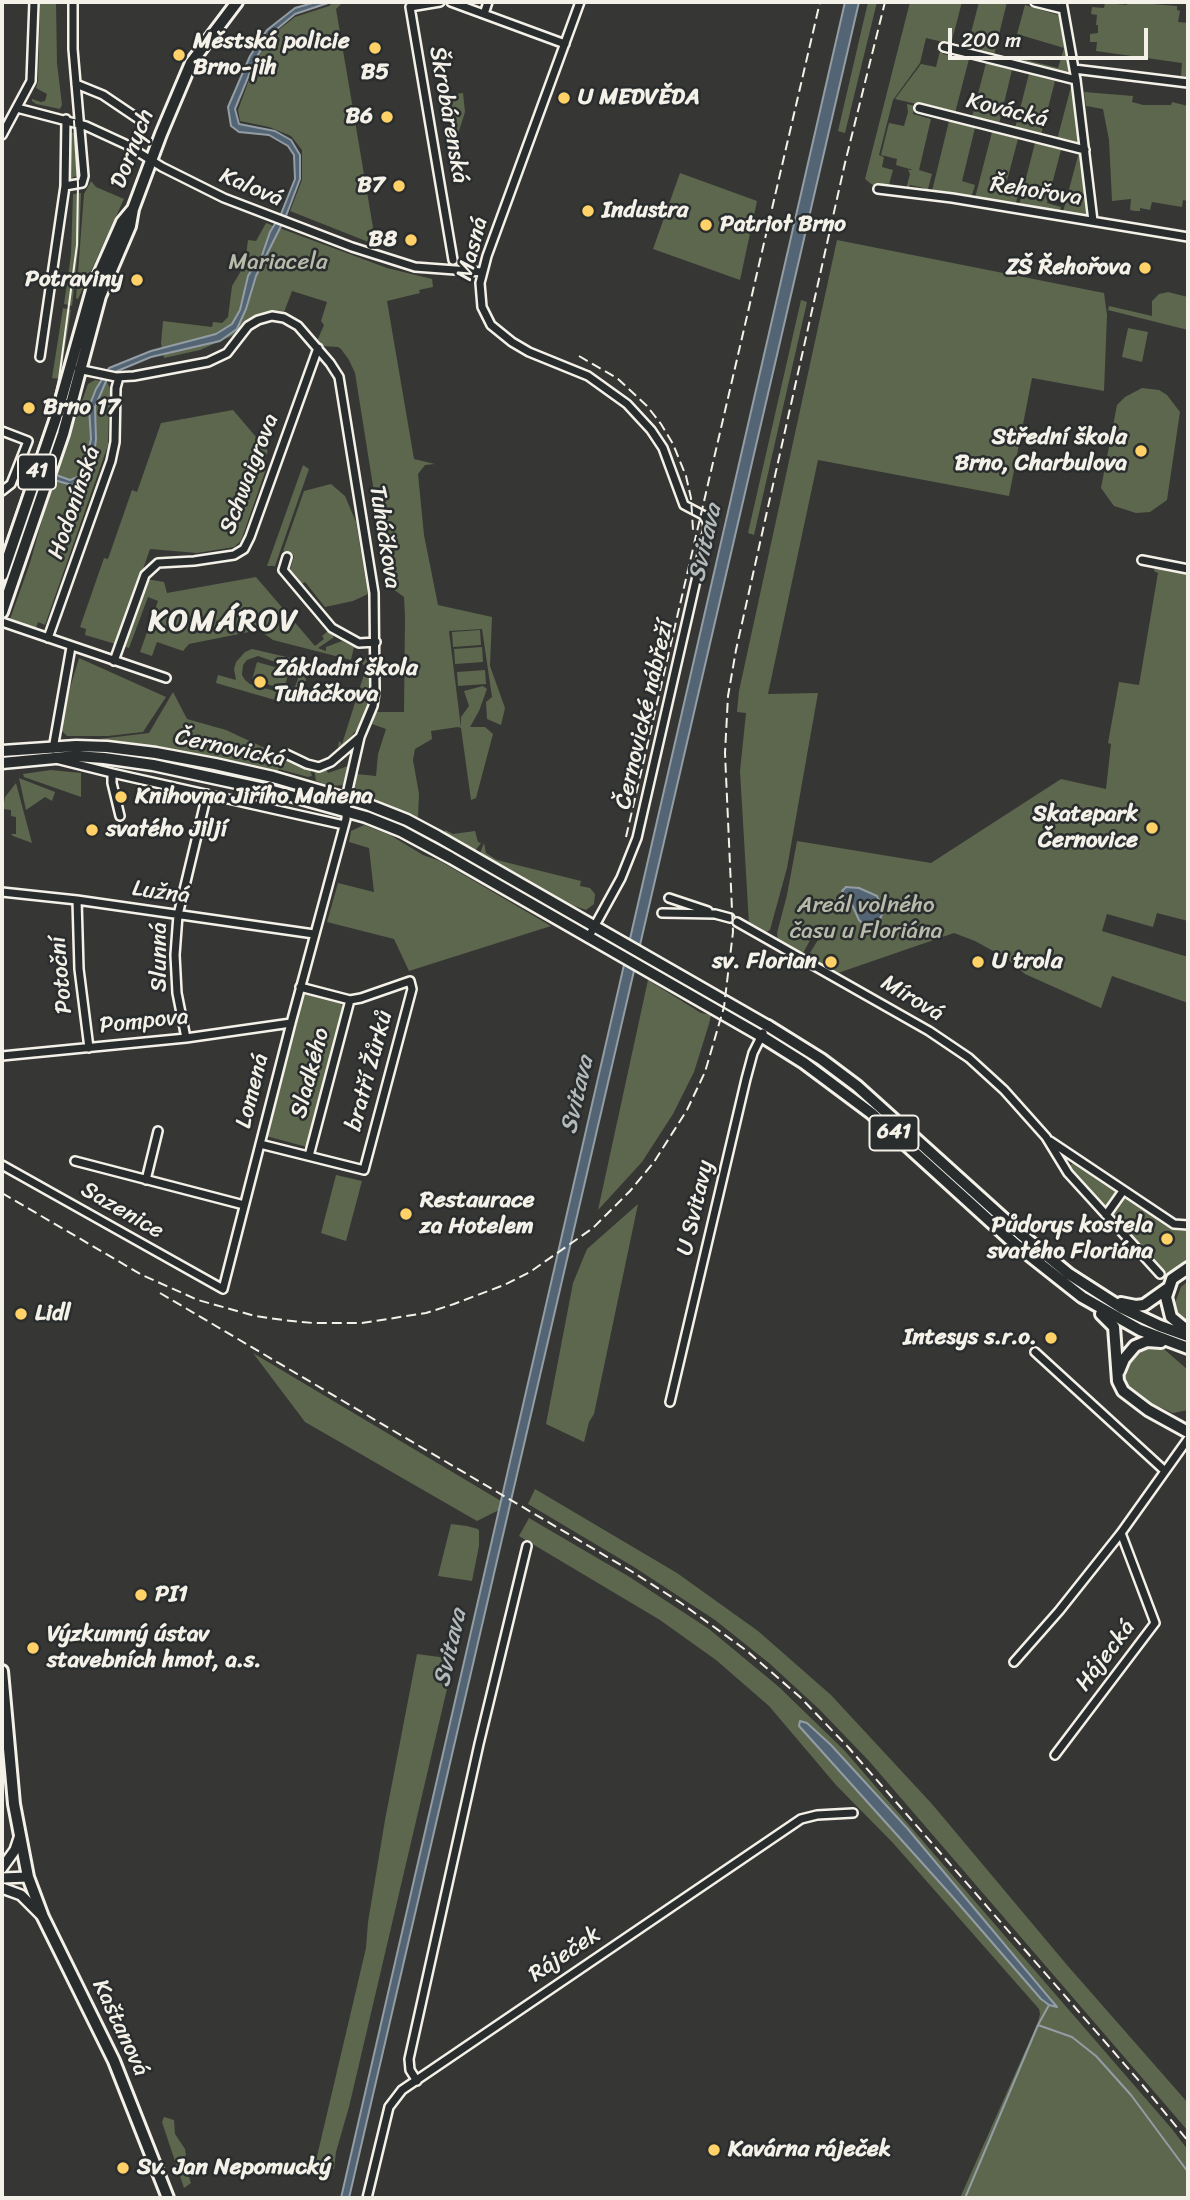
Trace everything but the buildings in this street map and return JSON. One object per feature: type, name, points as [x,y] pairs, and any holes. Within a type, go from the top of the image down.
[{"type":"main road","name":"Dornych","points":[[75,369],[104,283],[130,226],[132,209],[188,69],[237,2]]},
{"type":"main road","name":"41","points":[[2,612],[63,434],[96,280],[122,222],[132,209]]},
{"type":"main road","name":"41","points":[[2,575],[75,369]]},
{"type":"main road","name":"Černovická","points":[[4,751],[53,752],[153,765],[407,820],[768,1026]]},
{"type":"main road","name":"Černovická","points":[[5,763],[53,752]]},
{"type":"main road","name":"Černovická","points":[[347,805],[401,831],[761,1036]]},
{"type":"main road","name":"641","points":[[768,1026],[821,1059],[857,1086],[1032,1244],[1104,1298],[1142,1319],[1188,1336]]},
{"type":"main road","name":"641","points":[[761,1036],[828,1080],[871,1114],[1014,1244],[1082,1297],[1133,1326],[1188,1348]]},
{"type":"main road","points":[[1104,1298],[1140,1306],[1151,1302],[1168,1288],[1175,1276],[1188,1268]]},
{"type":"main road","points":[[1168,1288],[1166,1301],[1169,1314],[1188,1331]]},
{"type":"main road","points":[[1082,1297],[1114,1327],[1121,1389],[1132,1399],[1188,1432]]},
{"type":"main road","points":[[1118,1377],[1124,1359],[1135,1346],[1150,1341],[1171,1343]]},
{"type":"main road","name":"Kaštanová","points":[[2,1671],[19,1838],[28,1877],[43,1917],[114,2061],[168,2198]]},
{"type":"street","points":[[2,135],[32,77],[34,2]]},
{"type":"street","points":[[65,186],[80,184],[84,179],[73,2]]},
{"type":"street","name":"Škrobárenská","points":[[440,2],[410,7],[453,260]]},
{"type":"street","points":[[451,2],[565,44]]},
{"type":"street","points":[[484,14],[488,2]]},
{"type":"street","name":"Masná","points":[[580,2],[482,272],[482,307],[491,325],[500,334],[530,352],[588,376],[627,404],[651,430],[663,448],[684,505]]},
{"type":"street","points":[[1035,2],[1063,5],[1076,80],[1093,221]]},
{"type":"street","points":[[944,47],[1076,80]]},
{"type":"street","points":[[1074,69],[1188,83]]},
{"type":"street","points":[[76,84],[108,98],[143,122]]},
{"type":"street","name":"Kalová","points":[[17,108],[79,123],[125,144],[202,188],[290,225],[388,260],[415,267],[482,272]]},
{"type":"street","name":"Kovácká","points":[[919,108],[1085,150]]},
{"type":"street","points":[[40,357],[65,186],[66,119]]},
{"type":"street","name":"Řehořova","points":[[878,189],[952,198],[1188,237]]},
{"type":"street","name":"Tuháčkova","points":[[75,369],[118,377],[208,362],[221,358],[248,326],[272,316],[284,318],[298,326],[339,377],[374,593],[376,642],[373,706],[360,737],[347,805]]},
{"type":"street","name":"Schwaigrova","points":[[114,661],[145,575],[151,569],[158,564],[234,555],[244,549],[317,348]]},
{"type":"street","name":"Hodonínská","points":[[48,638],[111,461],[116,442],[118,377]]},
{"type":"street","points":[[2,431],[29,441],[11,484],[2,491]]},
{"type":"street","name":"Černovické nábřeží","points":[[588,938],[621,878],[637,838],[708,528],[705,517],[684,505]]},
{"type":"street","points":[[287,557],[283,570],[332,628],[359,643],[376,642]]},
{"type":"street","points":[[1142,560],[1188,569]]},
{"type":"street","points":[[2,622],[166,678]]},
{"type":"street","points":[[53,752],[71,647]]},
{"type":"street","name":"Tuháčkova","points":[[286,754],[319,767],[331,762],[360,737]]},
{"type":"street","name":"Černovická","points":[[53,752],[112,773],[344,825]]},
{"type":"street","points":[[112,773],[120,816]]},
{"type":"street","name":"Slunná","points":[[186,1038],[177,993],[175,955],[178,915],[207,794]]},
{"type":"street","name":"Lomená","points":[[223,1289],[347,805]]},
{"type":"street","name":"Lužná","points":[[2,892],[314,934]]},
{"type":"street","name":"Mírová","points":[[669,898],[734,920],[906,1018],[969,1058],[1004,1090],[1046,1137]]},
{"type":"street","name":"Potoční","points":[[77,900],[79,969],[89,1048]]},
{"type":"street","name":"Mírová","points":[[662,914],[715,914]]},
{"type":"street","name":"bratří Žůrků","points":[[309,1156],[364,1170],[412,989],[410,981],[350,1000]]},
{"type":"street","points":[[300,987],[350,1000]]},
{"type":"street","name":"Sladkého","points":[[309,1156],[350,1000]]},
{"type":"street","name":"Pompova","points":[[2,1056],[186,1038],[290,1023]]},
{"type":"street","name":"U Svitavy","points":[[670,1402],[746,1079],[753,1053],[768,1026]]},
{"type":"street","points":[[146,1180],[158,1131]]},
{"type":"street","points":[[1046,1137],[1174,1224],[1188,1225]]},
{"type":"street","points":[[1046,1137],[1068,1173],[1160,1274]]},
{"type":"street","points":[[260,1144],[309,1156]]},
{"type":"street","points":[[75,1161],[244,1205]]},
{"type":"street","name":"Sazenice","points":[[2,1165],[223,1289]]},
{"type":"street","points":[[1106,1215],[1123,1191]]},
{"type":"street","points":[[1034,1352],[1165,1471]]},
{"type":"street","points":[[1014,1662],[1121,1534],[1188,1439]]},
{"type":"street","name":"Hájecká","points":[[1055,1755],[1155,1623],[1121,1534]]},
{"type":"street","points":[[417,2081],[410,2070],[409,2059],[479,1744],[527,1546]]},
{"type":"street","name":"Ráječek","points":[[367,2198],[389,2107],[402,2090],[801,1819],[853,1812]]},
{"type":"street","points":[[2,1868],[15,1850],[19,1838]]},
{"type":"street","points":[[2,1878],[28,1877]]},
{"type":"street","points":[[2,1888],[21,1895],[43,1917]]},
{"type":"green space","points":[[40,2],[56,2],[57,63],[62,105],[60,109],[32,101],[45,101],[47,94],[36,88]]},
{"type":"green space","points":[[334,2],[343,2],[336,9],[376,245],[290,211],[302,180],[302,150],[291,136],[269,127],[240,121],[238,110],[257,58],[272,35],[295,17]]},
{"type":"green space","points":[[868,2],[877,2],[845,133],[838,131]]},
{"type":"green space","points":[[910,2],[962,2],[951,44],[926,38],[920,63],[893,100],[879,155],[884,157],[882,167],[893,170],[888,188],[875,187],[865,179]]},
{"type":"green space","points":[[979,2],[1007,2],[994,55],[967,48]]},
{"type":"green space","points":[[1128,2],[1177,6],[1180,11],[1178,22],[1188,23],[1188,77],[1181,76],[1182,63],[1096,51],[1097,42],[1090,42],[1090,34],[1098,33],[1097,15],[1091,14],[1092,7],[1104,8],[1105,3],[1127,5]]},
{"type":"green space","points":[[1025,5],[1058,15],[1069,68],[1068,73],[1011,59],[1011,56],[1058,68],[1064,48],[1017,34]]},
{"type":"green space","points":[[939,44],[945,45],[943,54],[969,59],[955,113],[895,99],[921,64],[936,67]]},
{"type":"green space","points":[[986,63],[1012,70],[999,124],[972,117]]},
{"type":"green space","points":[[1029,74],[1055,81],[1041,135],[1015,128]]},
{"type":"green space","points":[[1072,83],[1080,143],[1079,145],[1057,140]]},
{"type":"green space","points":[[1084,92],[1133,96],[1132,102],[1143,105],[1171,105],[1172,102],[1188,106],[1188,201],[1183,200],[1182,207],[1152,202],[1150,210],[1140,208],[1140,211],[1135,211],[1130,210],[1131,199],[1112,201],[1109,140],[1103,109],[1086,106]]},
{"type":"green space","points":[[463,93],[465,112],[458,134],[452,133],[451,126],[455,124],[450,95]]},
{"type":"green space","points":[[907,104],[915,106],[913,114],[931,119],[919,170],[932,174],[925,191],[924,188],[910,185],[906,189],[910,174],[908,170],[913,170],[896,165],[897,159],[881,155],[889,123],[904,126]]},
{"type":"green space","points":[[949,121],[975,128],[962,181],[975,185],[971,198],[932,191]]},
{"type":"green space","points":[[77,132],[81,176],[80,179],[79,176],[68,180],[70,133]]},
{"type":"green space","points":[[992,132],[1018,139],[1004,192],[1018,196],[1015,205],[975,198]]},
{"type":"green space","points":[[1035,143],[1061,150],[1047,203],[1061,207],[1059,213],[1019,205]]},
{"type":"green space","points":[[1079,152],[1082,155],[1089,214],[1083,217],[1063,212]]},
{"type":"green space","name":"Patriot Brno","points":[[680,173],[757,201],[740,280],[653,249]]},
{"type":"green space","points":[[91,181],[96,187],[124,199],[78,299],[84,194]]},
{"type":"green space","points":[[81,193],[72,306],[64,304],[71,255],[73,194]]},
{"type":"green space","name":"Mariacela","points":[[266,223],[387,268],[432,279],[433,287],[387,301],[414,459],[435,464],[425,465],[418,474],[424,535],[438,605],[492,617],[490,666],[505,708],[501,725],[487,719],[486,702],[492,697],[482,629],[449,631],[461,728],[431,731],[432,739],[415,749],[413,760],[419,794],[418,818],[353,787],[356,774],[376,776],[378,754],[386,729],[372,724],[376,712],[404,712],[404,597],[393,589],[389,546],[383,542],[381,536],[355,373],[341,349],[321,346],[317,341],[324,325],[321,321],[327,302],[292,291],[283,315],[260,315],[248,321],[234,335],[200,350],[164,358],[161,344],[163,321],[212,327],[213,322],[222,323],[228,317],[232,286],[245,264],[248,240],[256,241]]},
{"type":"green space","points":[[837,240],[1104,293],[1107,315],[1104,391],[1032,378],[1009,496],[818,460],[768,694],[818,693],[787,868],[770,930],[765,933],[749,924],[740,771],[746,713],[737,712],[739,691]]},
{"type":"green space","points":[[1168,292],[1188,297],[1188,330],[1108,310],[1109,306],[1152,316],[1152,301],[1159,294]]},
{"type":"green space","points":[[801,300],[807,302],[754,535],[748,533]]},
{"type":"green space","points":[[63,308],[71,310],[60,379],[52,378]]},
{"type":"green space","points":[[1128,328],[1148,332],[1142,362],[1122,357]]},
{"type":"green space","points":[[95,380],[107,382],[112,393],[108,445],[45,625],[38,622],[35,631],[9,622],[88,384]]},
{"type":"green space","points":[[1142,388],[1159,390],[1167,395],[1180,412],[1167,500],[1150,512],[1136,513],[1114,506],[1101,488],[1117,405],[1125,397]]},
{"type":"green space","points":[[233,410],[268,451],[265,458],[267,466],[241,541],[234,547],[197,553],[150,549],[140,578],[164,582],[167,593],[256,577],[315,646],[324,639],[322,636],[328,631],[334,635],[333,638],[318,648],[326,651],[326,647],[342,641],[354,647],[351,660],[273,640],[259,630],[189,644],[183,651],[157,642],[152,656],[140,652],[158,601],[148,597],[129,648],[85,635],[86,629],[80,627],[132,490],[137,492],[161,423]]},
{"type":"green space","points":[[303,465],[309,469],[275,566],[267,566]]},
{"type":"green space","points":[[331,484],[345,496],[356,522],[368,594],[353,601],[325,607],[305,582],[300,585],[291,573],[294,556],[283,551],[304,491]]},
{"type":"green space","name":"Areál volného času u Floriána","points":[[1155,568],[1188,574],[1188,921],[1157,913],[1153,927],[1107,914],[1102,931],[1188,957],[1188,1003],[1112,976],[1101,1008],[1025,974],[1006,958],[954,933],[838,973],[808,956],[824,930],[818,926],[803,953],[778,940],[777,933],[797,841],[931,863],[1061,779],[1106,789],[1111,744],[1108,743],[1119,682],[1139,685],[1158,573],[1154,571]]},
{"type":"green space","points":[[480,630],[481,645],[453,647],[452,632]]},
{"type":"green space","points":[[482,647],[483,662],[455,664],[454,649]]},
{"type":"green space","points":[[252,649],[291,658],[302,666],[306,680],[304,687],[289,704],[216,683],[218,675],[236,680],[236,662]],"holes":[[[258,656],[295,669],[298,679],[294,689],[282,693],[250,684],[242,675],[243,665],[247,660]]]},
{"type":"green space","points":[[79,658],[166,697],[143,732],[108,736],[67,736],[61,730]]},
{"type":"green space","points":[[366,658],[370,671],[368,705],[359,727],[346,742],[338,748],[339,741],[342,744],[366,668],[362,663]]},
{"type":"green space","points":[[257,662],[289,671],[284,689],[252,680]]},
{"type":"green space","points":[[485,670],[486,684],[458,686],[457,672]]},
{"type":"green space","points":[[483,686],[487,689],[470,727],[485,727],[493,734],[476,798],[471,800],[461,717],[469,706],[464,691]]},
{"type":"green space","points":[[173,692],[187,719],[226,730],[310,769],[312,776],[99,739],[149,733]]},
{"type":"green space","points":[[76,750],[99,750],[193,764],[319,794],[318,799]]},
{"type":"green space","points":[[351,750],[345,785],[330,786],[316,781],[314,769],[326,769],[328,773],[348,766]]},
{"type":"green space","points":[[51,770],[81,773],[81,797],[24,777],[23,774]]},
{"type":"green space","points":[[19,778],[55,792],[52,801],[45,797],[26,810]]},
{"type":"green space","points":[[16,783],[32,843],[11,834],[16,834],[16,817],[11,816],[11,810],[3,809],[5,797]]},
{"type":"green space","points":[[364,825],[440,861],[551,926],[409,971],[394,939],[327,922],[338,883],[374,892],[369,848],[349,842],[351,831]]},
{"type":"green space","points":[[445,830],[453,834],[475,831],[478,842],[481,843],[475,851],[444,833]]},
{"type":"green space","points":[[484,843],[486,853],[497,860],[581,881],[580,886],[590,888],[595,894],[594,904],[586,910],[569,904],[480,853]]},
{"type":"green space","points":[[605,939],[750,1020],[751,1023],[748,1025],[603,941]]},
{"type":"green space","points":[[648,980],[701,1013],[711,1015],[694,1072],[673,1114],[642,1162],[598,1210]]},
{"type":"green space","points":[[306,993],[340,1002],[343,1007],[307,1147],[266,1136],[302,997]]},
{"type":"green space","points":[[1073,1163],[1175,1230],[1188,1231],[1188,1262],[1168,1275],[1068,1167]]},
{"type":"green space","points":[[336,1175],[362,1181],[346,1241],[321,1233]]},
{"type":"green space","points":[[638,1204],[594,1414],[584,1442],[546,1424],[573,1283],[587,1249]]},
{"type":"green space","points":[[1188,1281],[1188,1324],[1178,1314],[1175,1303],[1181,1287]]},
{"type":"green space","points":[[1145,1346],[1165,1350],[1188,1370],[1188,1410],[1173,1413],[1141,1399],[1130,1389],[1123,1372],[1133,1352]]},
{"type":"green space","points":[[253,1353],[501,1501],[499,1510],[477,1521],[305,1422]]},
{"type":"green space","points":[[535,1489],[677,1573],[758,1631],[831,1695],[932,1804],[1067,1965],[1188,2103],[1188,2131],[869,1761],[819,1709],[769,1663],[715,1620],[634,1567],[528,1504]]},
{"type":"green space","points":[[529,1518],[628,1576],[709,1629],[779,1687],[844,1750],[1172,2129],[1188,2150],[1188,2198],[960,2198],[1038,2022],[1039,2009],[893,1843],[836,1785],[769,1706],[716,1660],[660,1620],[519,1536]],"holes":[[[807,1724],[831,1745],[907,1828],[1052,1999],[1044,2003]]]},
{"type":"green space","points":[[451,1524],[479,1531],[472,1581],[438,1576]]},
{"type":"green space","points":[[417,1654],[454,1659],[334,2169],[314,2169],[366,1948],[385,1820]]},
{"type":"green space","points":[[164,2117],[174,2120],[175,2134],[185,2149],[186,2155],[183,2159],[191,2183],[184,2188],[162,2122]]},
{"type":"water","points":[[316,2],[331,2],[295,14],[271,34],[256,58],[235,109],[239,124],[275,131],[291,140],[300,155],[300,179],[286,216],[256,276],[237,329],[220,341],[151,357],[115,372],[107,379],[95,407],[96,439],[88,478],[72,485],[54,480],[56,475],[70,480],[83,475],[91,439],[89,407],[109,368],[151,351],[216,334],[232,324],[240,310],[248,276],[252,269],[257,270],[270,232],[281,214],[295,179],[294,155],[288,146],[269,135],[239,132],[231,126],[228,107],[250,56],[267,30],[295,8]]},
{"type":"water","points":[[845,2],[859,2],[349,2198],[341,2198]]},
{"type":"water","points":[[846,887],[859,888],[877,896],[883,910],[881,917],[872,927],[866,927],[859,920],[850,900],[842,891]]},
{"type":"water","points":[[800,1721],[807,1723],[831,1745],[907,1828],[1057,2007],[1041,1999],[799,1726]]},
{"type":"waterway","points":[[965,2198],[1038,2025],[1049,2005]]},
{"type":"waterway","points":[[1038,2025],[1072,2037],[1096,2056],[1131,2095],[1188,2172]]},
{"type":"tram line","points":[[2,554],[52,409],[59,379],[77,245],[78,184],[74,121]]},
{"type":"railway","points":[[626,837],[820,2]]},
{"type":"railway","points":[[2,1193],[142,1275],[198,1300],[255,1316],[283,1320],[362,1323],[426,1313],[504,1285],[530,1272],[593,1228],[654,1162],[687,1110],[705,1072],[724,1007],[733,932],[725,753],[728,696],[845,163],[885,2]]},
{"type":"railway","points":[[579,356],[617,378],[647,406],[661,424],[673,444],[686,476],[691,498],[693,530]]},
{"type":"railway","points":[[160,1293],[631,1571],[747,1651],[800,1697],[848,1747],[1140,2082],[1188,2141]]},
{"type":"place","name":"B5","points":[[375,48]]},
{"type":"place","name":"Městská policie Brno-jih","points":[[179,55]]},
{"type":"place","name":"U MEDVĚDA","points":[[564,98]]},
{"type":"place","name":"B6","points":[[387,117]]},
{"type":"place","name":"B7","points":[[399,186]]},
{"type":"place","name":"Industra","points":[[588,211]]},
{"type":"place","name":"Patriot Brno","points":[[706,225]]},
{"type":"place","name":"B8","points":[[411,240]]},
{"type":"place","name":"ZŠ Řehořova","points":[[1145,268]]},
{"type":"place","name":"Potraviny","points":[[137,280]]},
{"type":"place","name":"Brno 17","points":[[29,408]]},
{"type":"place","name":"Střední škola Brno, Charbulova","points":[[1141,451]]},
{"type":"place","name":"Základní škola Tuháčkova","points":[[260,682]]},
{"type":"place","name":"Knihovna Jiřího Mahena","points":[[121,797]]},
{"type":"place","name":"Skatepark Černovice","points":[[1152,828]]},
{"type":"place","name":"svatého Jiljí","points":[[92,830]]},
{"type":"place","name":"sv. Florian","points":[[831,962]]},
{"type":"place","name":"U trola","points":[[978,962]]},
{"type":"place","name":"Restaurace za Hotelem","points":[[406,1214]]},
{"type":"place","name":"Půdorys kostela svatého Floriána","points":[[1167,1239]]},
{"type":"place","name":"Lidl","points":[[21,1314]]},
{"type":"place","name":"Intesys s.r.o.","points":[[1051,1338]]},
{"type":"place","name":"PI1","points":[[141,1595]]},
{"type":"place","name":"Výzkumný ústav stavebních hmot, a.s.","points":[[33,1648]]},
{"type":"place","name":"Kavárna ráječek","points":[[714,2150]]},
{"type":"place","name":"Sv. Jan Nepomucký","points":[[123,2168]]},
{"type":"district","name":"KOMÁROV","points":[[224,622]]},
{"type":"water label","name":"Svitava","points":[[706,543]]},
{"type":"water label","name":"Svitava","points":[[578,1095]]},
{"type":"water label","name":"Svitava","points":[[451,1648]]}]
